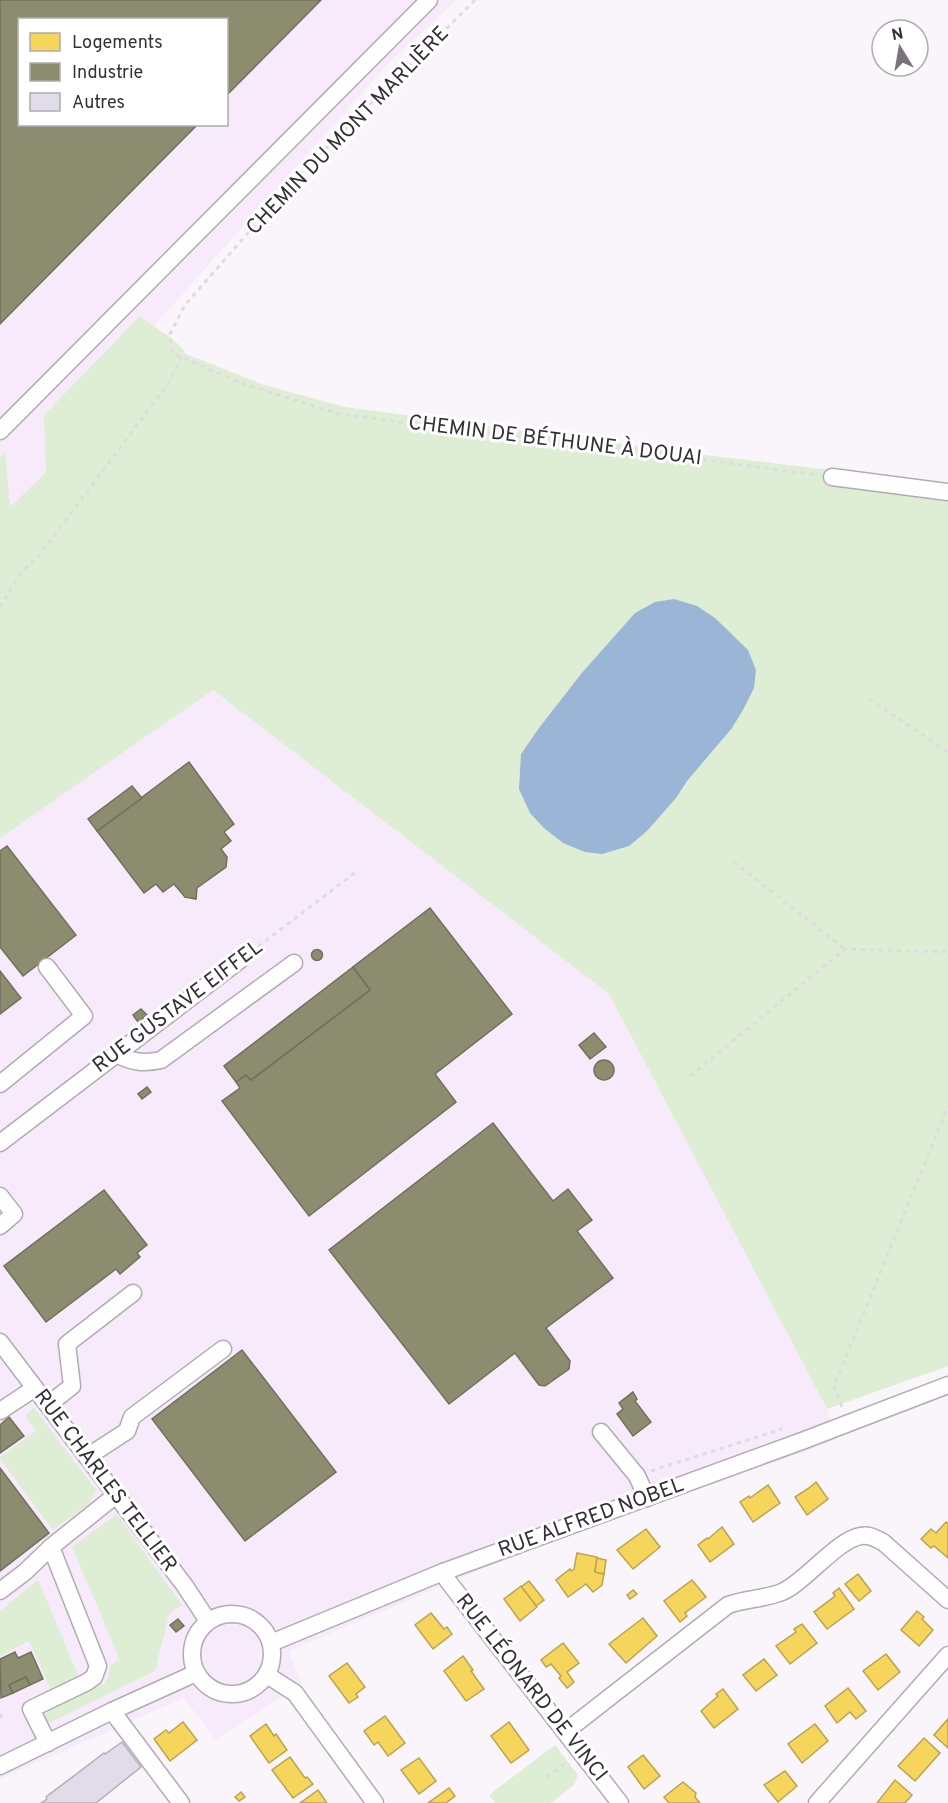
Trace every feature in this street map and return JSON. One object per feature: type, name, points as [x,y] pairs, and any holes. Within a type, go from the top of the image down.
[{"type":"street","points":[[0,431],[429,0]]},
{"type":"street","points":[[832,477],[948,492]]},
{"type":"street","name":"RUE GUSTAVE EIFFEL","points":[[0,1143],[240,960]]},
{"type":"street","points":[[116,1054],[144,1064],[160,1060],[294,963]]},
{"type":"street","points":[[0,1084],[84,1016],[47,967]]},
{"type":"street","points":[[0,1196],[14,1214],[0,1226]]},
{"type":"street","points":[[48,1405],[72,1386],[67,1344],[133,1293]]},
{"type":"street","name":"RUE CHARLES TELLIER","points":[[0,1342],[185,1586],[208,1621]]},
{"type":"street","points":[[87,1457],[127,1431],[132,1417],[223,1349]]},
{"type":"street","name":"RUE ALFRED NOBEL","points":[[271,1642],[443,1572],[948,1385]]},
{"type":"street","points":[[0,1411],[35,1388]]},
{"type":"street","points":[[601,1432],[637,1476],[647,1498]]},
{"type":"street","points":[[0,1591],[116,1495]]},
{"type":"street","points":[[565,1732],[728,1605],[784,1591],[848,1541],[861,1536],[871,1536],[883,1542],[948,1600]]},
{"type":"street","points":[[48,1743],[31,1709],[87,1682],[94,1677],[98,1666],[51,1547]]},
{"type":"street","name":"RUE LÉONARD DE VINCI","points":[[443,1572],[620,1803]]},
{"type":"street","points":[[238,1614],[252,1619],[264,1629],[271,1642],[271,1665],[267,1675],[249,1691],[225,1694],[213,1690],[203,1683],[192,1662],[191,1651],[200,1629],[208,1621],[222,1615],[238,1614]]},
{"type":"street","points":[[817,1803],[948,1655]]},
{"type":"street","points":[[0,1766],[196,1673]]},
{"type":"street","points":[[267,1675],[295,1693],[375,1803]]},
{"type":"street","points":[[112,1711],[181,1803]]},
{"type":"path","name":"CHEMIN DU MONT MARLIÈRE","points":[[172,353],[170,334],[185,305],[297,177],[475,0]]},
{"type":"path","name":"CHEMIN DE BÉTHUNE À DOUAI","points":[[172,353],[241,383],[339,414],[832,477]]},
{"type":"path","points":[[0,607],[21,572],[39,555],[170,381],[181,357]]},
{"type":"path","points":[[869,699],[948,752]]},
{"type":"path","points":[[734,862],[845,949],[948,952]]},
{"type":"path","name":"RUE GUSTAVE EIFFEL","points":[[240,960],[356,872]]},
{"type":"path","points":[[690,1076],[845,949]]},
{"type":"path","points":[[862,1418],[856,1403],[843,1409],[834,1386],[948,1106]]},
{"type":"path","points":[[637,1476],[789,1426]]},
{"type":"path","points":[[0,1714],[2,1719]]},
{"type":"path","points":[[546,1777],[581,1752]]},
{"type":"shaded area","points":[[0,0],[457,0],[388,64],[153,327],[23,544],[609,994],[827,1409],[837,1440],[525,1551],[289,1651],[301,1684],[216,1740],[184,1698],[0,1779]]},
{"type":"green space","points":[[140,316],[171,338],[186,354],[264,385],[345,407],[696,454],[948,484],[948,1366],[827,1409],[609,994],[213,690],[0,838],[0,457],[5,451],[10,507],[46,472],[44,415]]},
{"type":"green space","points":[[34,1408],[96,1490],[90,1503],[53,1530],[0,1459],[36,1431],[25,1416]]},
{"type":"green space","points":[[117,1514],[182,1605],[169,1614],[155,1671],[47,1724],[44,1716],[49,1709],[104,1684],[109,1675],[110,1665],[120,1660],[72,1547]]},
{"type":"green space","points":[[38,1580],[79,1677],[51,1690],[29,1641],[0,1656],[0,1611]]},
{"type":"green space","points":[[555,1745],[578,1775],[574,1785],[551,1803],[495,1803],[489,1795]]},
{"type":"water","points":[[674,599],[697,606],[715,618],[748,650],[756,670],[754,688],[732,728],[647,831],[629,846],[602,854],[585,852],[563,843],[530,813],[519,789],[521,754],[581,674],[635,613],[655,602]]},
{"type":"building: Logements","points":[[816,1482],[828,1499],[807,1515],[795,1497]]},
{"type":"building: Logements","points":[[768,1485],[780,1503],[753,1522],[740,1502]]},
{"type":"building: Logements","points":[[946,1522],[948,1524],[948,1558],[921,1539],[931,1529],[936,1533]]},
{"type":"building: Logements","points":[[722,1527],[734,1544],[710,1562],[698,1545]]},
{"type":"building: Logements","points":[[646,1529],[660,1547],[633,1569],[617,1550]]},
{"type":"building: Logements","points":[[577,1553],[597,1557],[595,1572],[604,1574],[602,1585],[593,1592],[586,1584],[568,1597],[556,1580],[570,1569],[571,1571],[574,1569]]},
{"type":"building: Logements","points":[[597,1558],[606,1560],[604,1574],[595,1572]]},
{"type":"building: Logements","points":[[858,1574],[871,1591],[859,1601],[845,1584]]},
{"type":"building: Logements","points":[[692,1580],[706,1597],[685,1613],[687,1616],[680,1622],[664,1601]]},
{"type":"building: Logements","points":[[529,1581],[544,1600],[536,1606],[521,1587]]},
{"type":"building: Logements","points":[[521,1586],[537,1607],[520,1621],[504,1599]]},
{"type":"building: Logements","points":[[839,1588],[854,1609],[827,1629],[814,1612],[835,1596],[833,1593]]},
{"type":"building: Logements","points":[[633,1590],[637,1594],[630,1599],[627,1595]]},
{"type":"building: Logements","points":[[917,1611],[933,1630],[919,1646],[901,1630]]},
{"type":"building: Logements","points":[[431,1613],[444,1629],[447,1627],[452,1634],[433,1649],[415,1625]]},
{"type":"building: Logements","points":[[643,1618],[657,1636],[626,1663],[609,1644]]},
{"type":"building: Logements","points":[[802,1624],[817,1643],[790,1664],[776,1646],[796,1632],[794,1629]]},
{"type":"building: Logements","points":[[563,1643],[579,1663],[567,1672],[574,1682],[567,1688],[551,1664],[546,1667],[541,1660]]},
{"type":"building: Logements","points":[[886,1654],[900,1672],[878,1690],[863,1671]]},
{"type":"building: Logements","points":[[463,1656],[484,1689],[466,1701],[444,1671]]},
{"type":"building: Logements","points":[[764,1659],[777,1675],[756,1691],[743,1675]]},
{"type":"building: Logements","points":[[347,1663],[365,1687],[356,1694],[358,1697],[349,1703],[329,1676]]},
{"type":"building: Logements","points":[[848,1688],[866,1711],[856,1719],[850,1712],[837,1723],[825,1706]]},
{"type":"building: Logements","points":[[723,1689],[738,1709],[714,1728],[701,1711]]},
{"type":"building: Logements","points":[[385,1716],[405,1743],[388,1756],[378,1742],[374,1745],[364,1731]]},
{"type":"building: Logements","points":[[948,1719],[948,1748],[934,1735]]},
{"type":"building: Logements","points":[[183,1722],[197,1740],[170,1761],[154,1739],[166,1730],[169,1733]]},
{"type":"building: Logements","points":[[509,1722],[529,1750],[511,1763],[491,1736]]},
{"type":"building: Logements","points":[[266,1724],[287,1750],[269,1763],[250,1736]]},
{"type":"building: Logements","points":[[815,1724],[828,1741],[802,1763],[788,1744]]},
{"type":"building: Logements","points":[[924,1738],[940,1753],[915,1781],[898,1766]]},
{"type":"building: Logements","points":[[643,1755],[660,1776],[644,1789],[628,1767]]},
{"type":"building: Logements","points":[[290,1757],[305,1778],[307,1777],[313,1784],[293,1798],[272,1770]]},
{"type":"building: Logements","points":[[419,1758],[436,1781],[419,1794],[401,1770]]},
{"type":"building: Logements","points":[[785,1771],[797,1786],[778,1802],[764,1785]]},
{"type":"building: Logements","points":[[895,1780],[912,1795],[905,1803],[877,1803]]},
{"type":"building: Logements","points":[[683,1782],[696,1793],[695,1797],[700,1803],[669,1803],[664,1797]]},
{"type":"building: Logements","points":[[449,1788],[455,1796],[446,1803],[428,1803]]},
{"type":"building: Logements","points":[[318,1790],[327,1803],[300,1803]]},
{"type":"building: Logements","points":[[241,1792],[245,1797],[239,1801],[235,1797]]},
{"type":"building: Industrie","points":[[0,0],[321,0],[228,94],[228,18],[18,18],[18,126],[196,126],[0,324]]},
{"type":"building: Industrie","points":[[189,762],[234,824],[224,832],[231,841],[221,849],[227,857],[226,867],[197,888],[196,899],[185,897],[174,884],[163,892],[156,884],[144,893],[97,831]]},
{"type":"building: Industrie","points":[[132,786],[142,798],[97,831],[88,819]]},
{"type":"building: Industrie","points":[[7,846],[76,935],[23,976],[0,947],[0,851]]},
{"type":"building: Industrie","points":[[430,908],[512,1014],[435,1074],[456,1102],[309,1216],[222,1101],[240,1088],[236,1082],[246,1075],[251,1080],[370,990],[353,967]]},
{"type":"building: Industrie","points":[[317,950],[321,951],[321,959],[317,960],[313,959],[312,955],[313,951]]},
{"type":"building: Industrie","points":[[353,967],[370,990],[251,1080],[246,1075],[236,1082],[224,1066]]},
{"type":"building: Industrie","points":[[0,971],[21,998],[0,1014]]},
{"type":"building: Industrie","points":[[141,1009],[147,1015],[138,1022],[133,1015]]},
{"type":"building: Industrie","points":[[594,1033],[606,1047],[590,1059],[579,1045]]},
{"type":"building: Industrie","points":[[604,1060],[611,1063],[614,1070],[611,1077],[604,1080],[597,1077],[594,1070],[597,1063]]},
{"type":"building: Industrie","points":[[147,1087],[151,1092],[142,1099],[138,1094]]},
{"type":"building: Industrie","points":[[493,1123],[553,1201],[568,1189],[592,1220],[577,1231],[613,1278],[546,1328],[570,1361],[569,1369],[545,1386],[539,1385],[515,1353],[449,1404],[329,1250]]},
{"type":"building: Industrie","points":[[104,1190],[147,1245],[137,1253],[140,1257],[120,1274],[116,1269],[46,1322],[4,1266]]},
{"type":"building: Industrie","points":[[242,1350],[336,1472],[245,1541],[152,1419]]},
{"type":"building: Industrie","points":[[633,1392],[637,1399],[635,1401],[651,1422],[633,1436],[617,1414],[623,1409],[619,1403]]},
{"type":"building: Industrie","points":[[9,1417],[24,1436],[0,1453],[0,1425]]},
{"type":"building: Industrie","points":[[0,1468],[49,1533],[0,1571]]},
{"type":"building: Industrie","points":[[178,1619],[184,1626],[176,1632],[170,1625]]},
{"type":"building: Industrie","points":[[15,1652],[18,1658],[31,1652],[43,1679],[30,1685],[26,1677],[9,1685],[13,1693],[1,1698],[0,1659]]},
{"type":"building: Industrie","points":[[26,1677],[30,1685],[13,1693],[9,1685]]},
{"type":"building: Autres","points":[[122,1742],[141,1767],[96,1803],[41,1803],[104,1753]]}]
